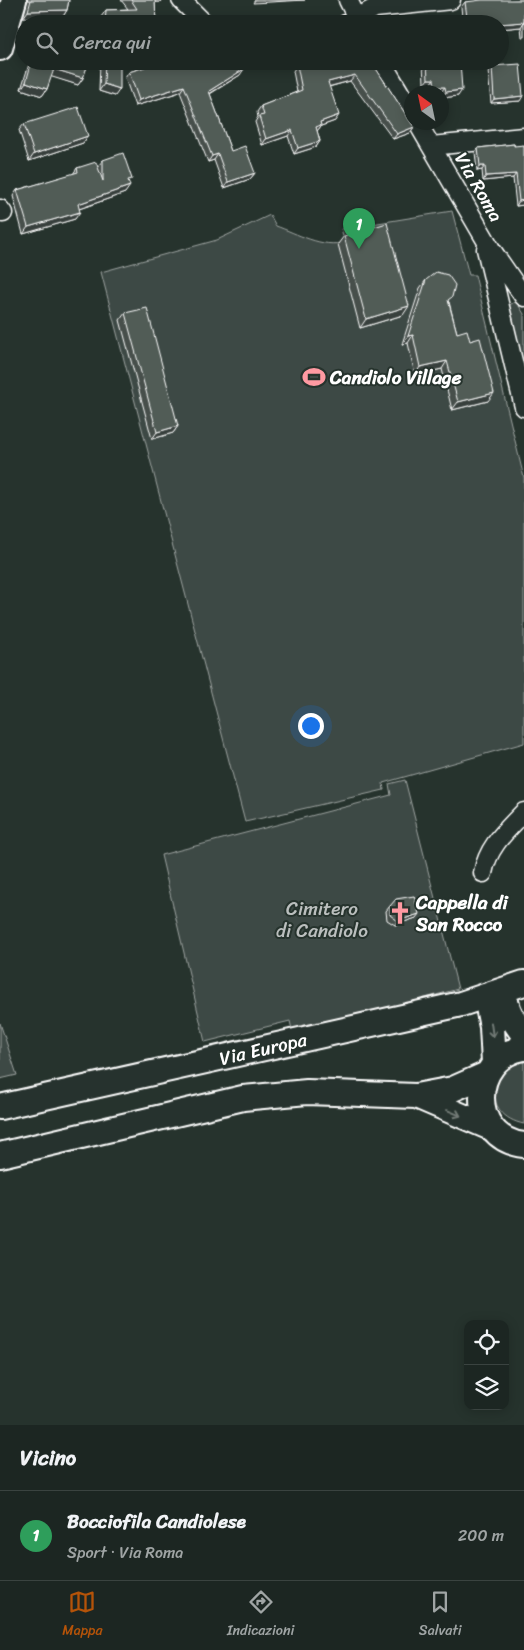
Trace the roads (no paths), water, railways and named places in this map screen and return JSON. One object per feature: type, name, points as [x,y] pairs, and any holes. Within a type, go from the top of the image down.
[{"type":"main road","points":[[0,48],[14,0]]},
{"type":"main road","points":[[505,991],[506,1006],[513,1022],[524,1035]]},
{"type":"main road","points":[[493,1129],[485,1116],[481,1102],[482,1088],[490,1068],[492,1027],[505,991]]},
{"type":"main road","name":"Via Europa","points":[[0,1107],[505,991]]},
{"type":"main road","points":[[0,1155],[243,1098],[307,1092],[416,1096],[453,1089],[490,1068],[504,1055],[524,1048]]},
{"type":"main road","points":[[416,1096],[493,1129],[504,1138],[524,1145]]},
{"type":"street","points":[[182,0],[196,15]]},
{"type":"street","points":[[348,0],[352,15]]},
{"type":"street","points":[[364,15],[375,8],[451,0]]},
{"type":"street","points":[[386,70],[404,100]]},
{"type":"street","name":"Via Roma","points":[[422,130],[482,234],[524,297]]},
{"type":"street","points":[[431,146],[524,137]]},
{"type":"street","points":[[482,234],[524,407]]},
{"type":"street","points":[[484,873],[486,858],[495,843],[524,812]]},
{"type":"place","name":"Bocciofila Candiolese","points":[[359,249]]},
{"type":"place","name":"Candiolo Village","points":[[314,377]]},
{"type":"place","name":"Cappella di San Rocco","points":[[400,913]]},
{"type":"park label","name":"Cimitero di Candiolo","points":[[322,919]]}]
